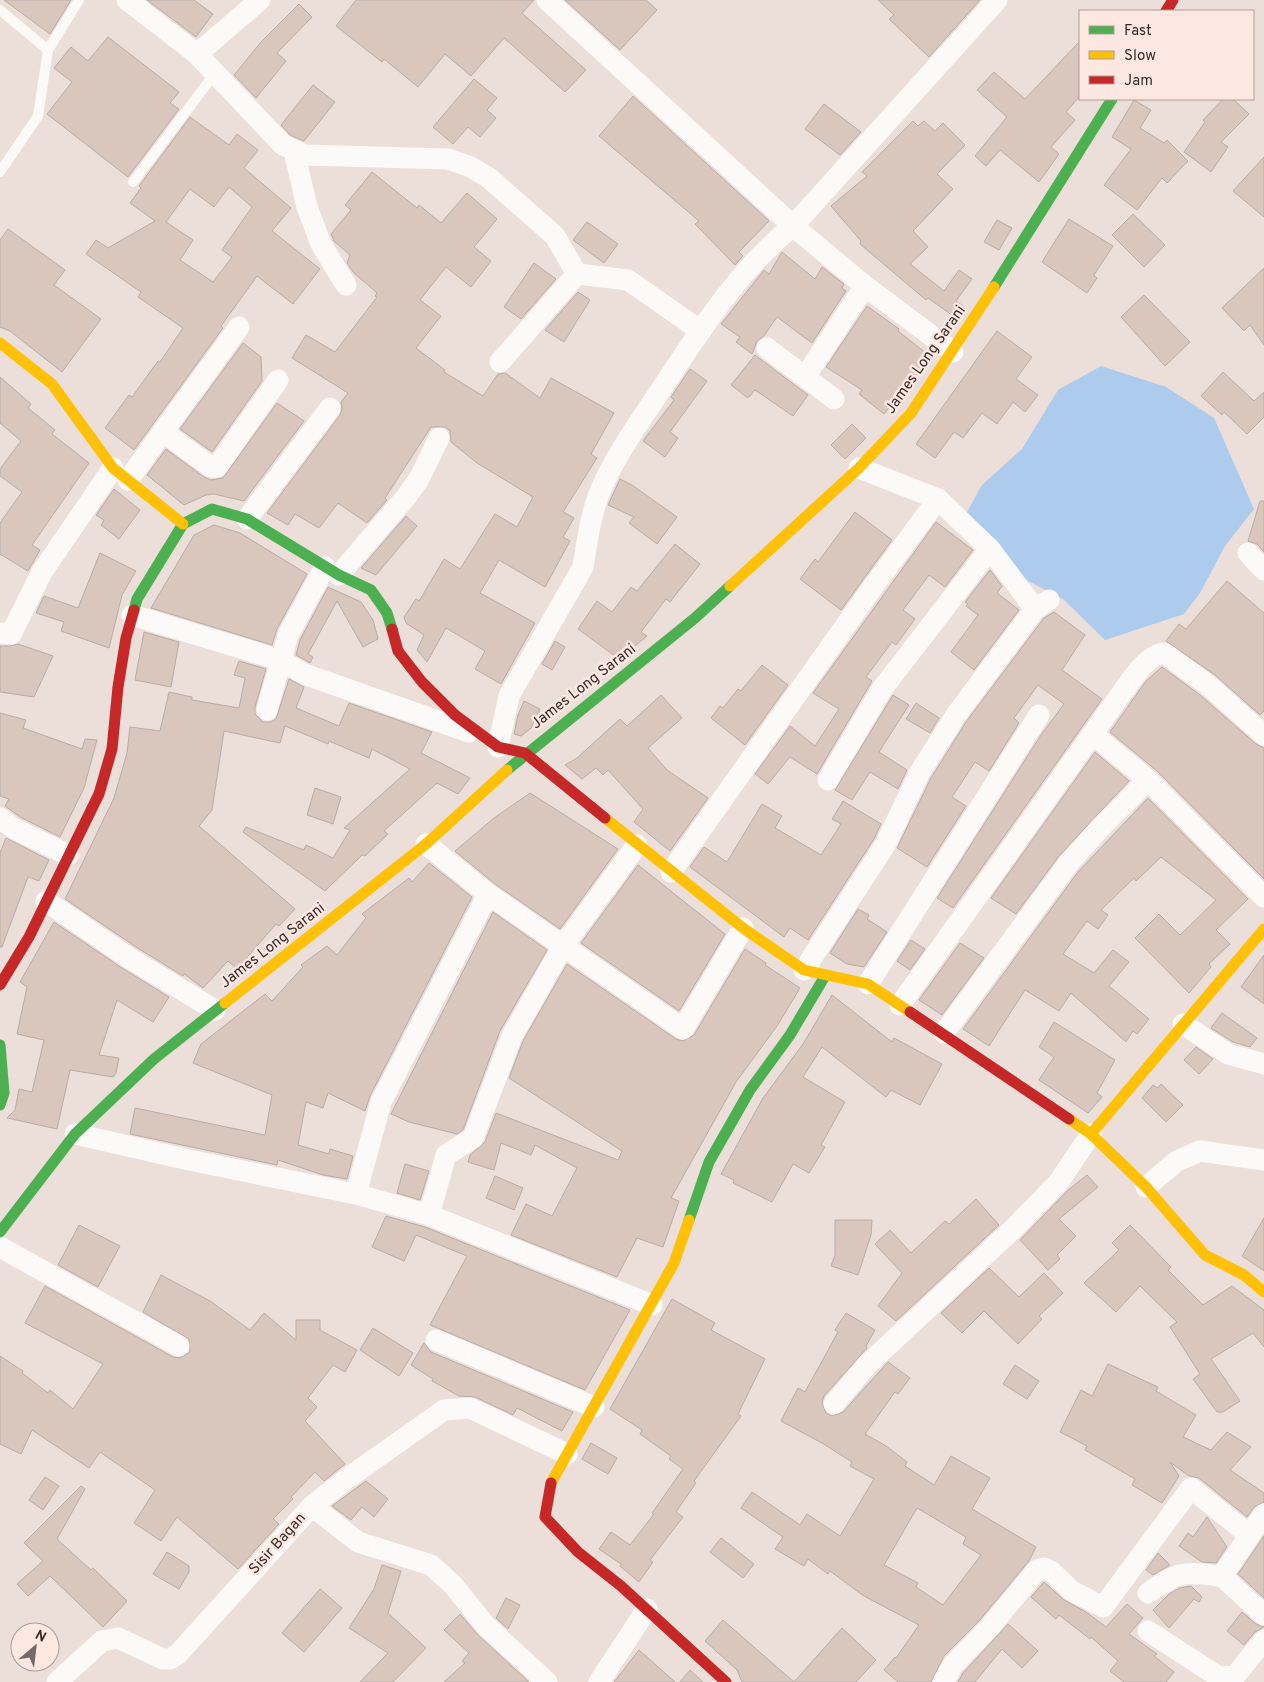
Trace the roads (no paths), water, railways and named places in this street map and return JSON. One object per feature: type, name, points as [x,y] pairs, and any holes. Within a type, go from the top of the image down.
[{"type":"street","points":[[127,0],[197,54],[283,145],[305,156],[448,159],[472,167],[489,178],[555,236],[577,274]]},
{"type":"street","points":[[197,54],[260,0]]},
{"type":"street","points":[[547,0],[794,226],[865,286],[953,352]]},
{"type":"street","points":[[492,743],[509,696],[551,620],[580,573],[600,491],[637,425],[701,331],[741,277],[775,241],[794,226],[997,0]]},
{"type":"street","name":"James Long Sarani","points":[[0,1232],[75,1134],[154,1059],[426,844],[524,753],[694,618],[859,468],[911,412],[953,352],[1111,100]]},
{"type":"street","points":[[294,151],[307,207],[321,244],[346,284]]},
{"type":"street","points":[[577,274],[628,280],[701,331]]},
{"type":"street","points":[[500,362],[577,274]]},
{"type":"street","points":[[805,378],[865,286]]},
{"type":"street","points":[[0,633],[11,634],[42,572],[120,474],[163,432],[239,327]]},
{"type":"street","points":[[0,343],[52,384],[120,474],[183,524]]},
{"type":"street","points":[[767,348],[834,399]]},
{"type":"street","points":[[163,432],[211,467],[217,467],[278,380]]},
{"type":"street","points":[[247,519],[330,408]]},
{"type":"street","points":[[267,710],[280,660],[297,615],[332,571],[406,497],[419,479],[439,438]]},
{"type":"street","points":[[804,970],[885,845],[920,772],[956,715],[1042,604],[990,549],[938,499],[859,468]]},
{"type":"street","points":[[671,872],[875,584],[938,499]]},
{"type":"street","points":[[0,984],[29,937],[99,794],[112,749],[118,687],[132,615],[137,599],[183,524],[212,509],[225,511],[247,519],[332,571],[371,590],[387,614],[398,651],[422,682],[455,715],[492,743]]},
{"type":"street","points":[[828,780],[882,688],[990,549]]},
{"type":"street","points":[[1248,553],[1264,570]]},
{"type":"street","points":[[132,615],[280,660],[304,674],[524,753],[636,845],[743,928],[804,970],[868,984],[944,1033],[1091,1134],[1146,1187],[1205,1255],[1244,1275],[1264,1292]]},
{"type":"street","points":[[900,1005],[999,864],[1094,735],[1116,701],[1149,660],[1163,653],[1208,685],[1264,735]]},
{"type":"street","points":[[868,984],[1039,715]]},
{"type":"street","points":[[1094,735],[1148,780],[1264,897]]},
{"type":"street","points":[[944,1033],[1068,864],[1148,780]]},
{"type":"street","points":[[0,818],[13,828],[68,855]]},
{"type":"street","points":[[426,844],[488,894],[683,1029],[743,928]]},
{"type":"street","points":[[429,1215],[446,1155],[473,1138],[512,1036],[563,946],[636,845]]},
{"type":"street","points":[[356,1194],[381,1102],[488,894]]},
{"type":"street","points":[[46,901],[129,958],[215,1010]]},
{"type":"street","points":[[834,1404],[867,1365],[1013,1229],[1051,1190],[1091,1134],[1264,929]]},
{"type":"street","points":[[726,1682],[647,1609],[578,1552],[545,1517],[546,1502],[551,1482],[674,1263],[709,1162],[750,1090],[790,1035],[825,976]]},
{"type":"street","points":[[1183,1024],[1228,1054],[1264,1064]]},
{"type":"street","points":[[0,1045],[4,1093],[0,1106]]},
{"type":"street","points":[[75,1134],[189,1160],[356,1194],[429,1215],[652,1305]]},
{"type":"street","points":[[1146,1187],[1177,1161],[1200,1151],[1264,1160]]},
{"type":"street","points":[[0,1247],[179,1346]]},
{"type":"street","points":[[436,1340],[594,1407]]},
{"type":"street","points":[[312,1506],[344,1480],[444,1410],[470,1408],[567,1454]]},
{"type":"street","points":[[943,1682],[954,1665],[988,1629],[1037,1570],[1044,1568],[1052,1572],[1072,1591],[1103,1607],[1191,1488],[1250,1535]]},
{"type":"street","name":"Sisir Bagan","points":[[57,1682],[102,1642],[118,1638],[163,1659],[170,1659],[178,1654],[312,1506],[358,1542],[431,1565],[453,1584],[486,1626],[547,1682]]},
{"type":"street","points":[[1222,1576],[1264,1514]]},
{"type":"street","points":[[1148,1594],[1172,1576],[1185,1573],[1222,1576],[1264,1615]]},
{"type":"street","points":[[599,1682],[647,1609]]},
{"type":"street","points":[[1148,1631],[1219,1677],[1235,1676],[1264,1640]]},
{"type":"lane","points":[[0,172],[38,116],[48,50],[79,0]]},
{"type":"lane","points":[[0,10],[48,50]]},
{"type":"lane","points":[[133,182],[215,73]]},
{"type":"water","points":[[1101,366],[1166,387],[1214,418],[1254,509],[1225,546],[1200,593],[1184,614],[1105,640],[1064,600],[1023,578],[962,521],[982,485],[1022,449],[1058,390]]}]
